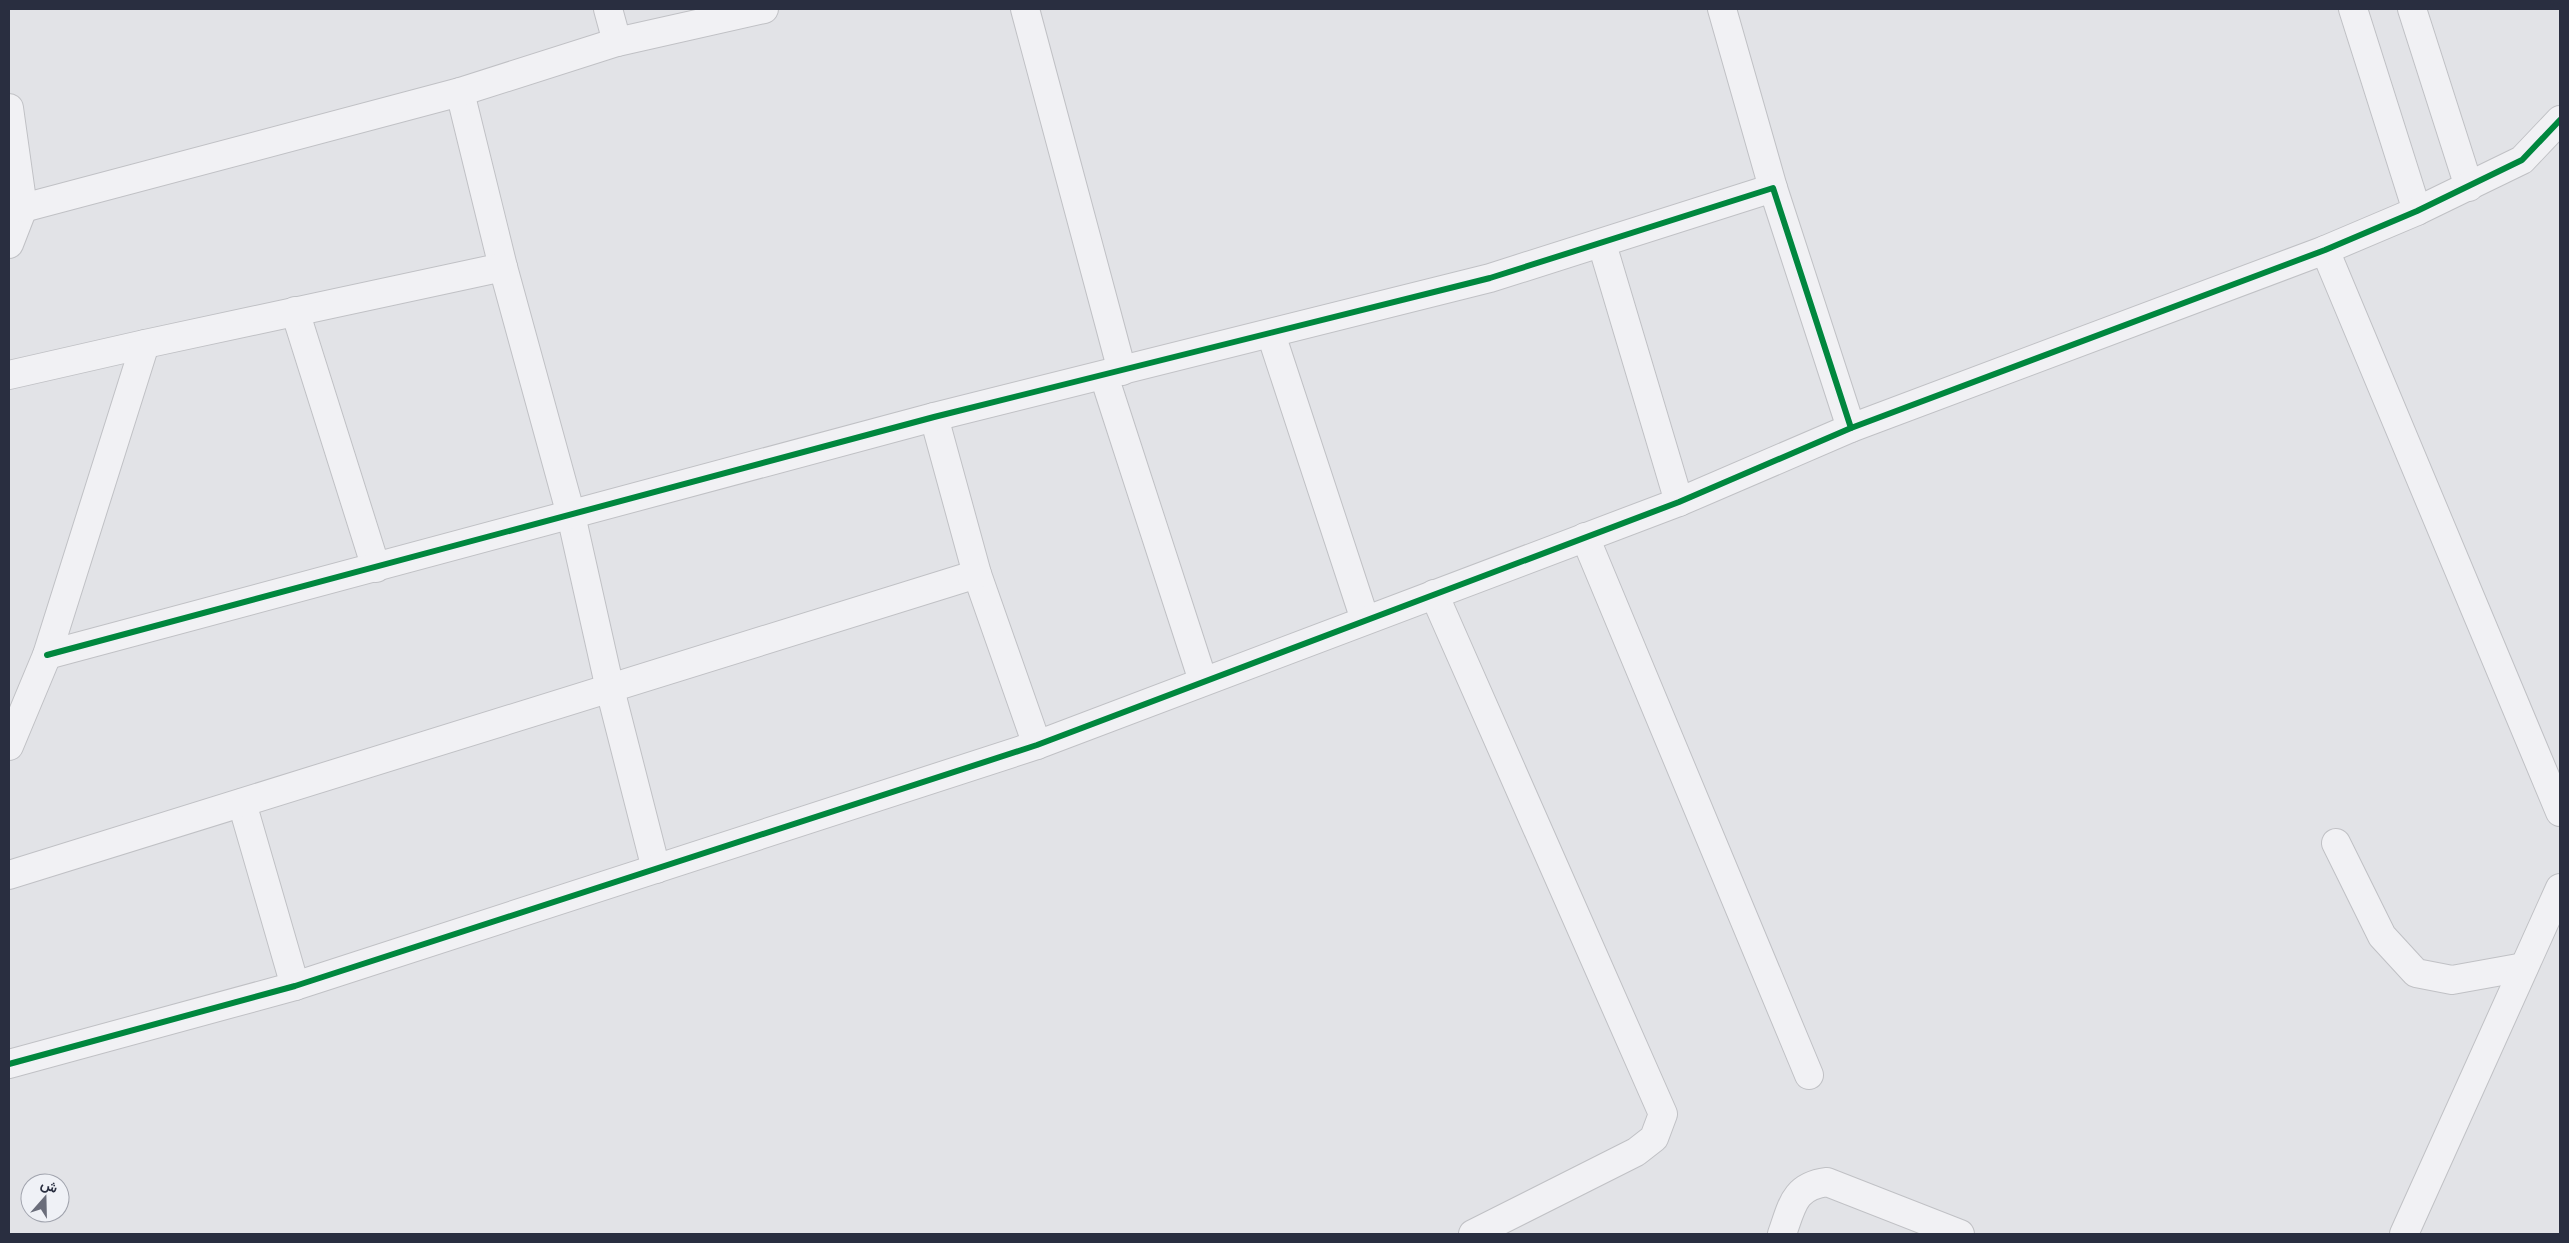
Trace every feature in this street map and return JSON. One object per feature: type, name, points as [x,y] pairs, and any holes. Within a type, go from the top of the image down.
[{"type":"street","points":[[608,9],[617,42]]},
{"type":"street","points":[[23,208],[460,92],[617,42],[764,9]]},
{"type":"street","points":[[1025,9],[1113,373],[1203,681]]},
{"type":"street","points":[[1722,9],[1773,188],[1851,428]]},
{"type":"street","points":[[2353,9],[2417,212]]},
{"type":"street","points":[[2412,9],[2470,187]]},
{"type":"street","points":[[460,92],[503,268],[571,515],[610,689],[656,869]]},
{"type":"street","points":[[9,108],[23,208],[9,244]]},
{"type":"street","points":[[9,1064],[296,986],[1037,745],[1679,502],[1851,428],[2325,250],[2417,212],[2522,160],[2560,120]]},
{"type":"street","points":[[47,655],[934,417],[1490,278],[1602,244],[1773,188]]},
{"type":"street","points":[[1602,244],[1679,502]]},
{"type":"street","points":[[2325,250],[2560,812]]},
{"type":"street","points":[[9,375],[295,311],[503,268]]},
{"type":"street","points":[[295,311],[376,568]]},
{"type":"street","points":[[1271,334],[1365,620]]},
{"type":"street","points":[[9,746],[47,655],[145,344]]},
{"type":"street","points":[[934,417],[977,574],[1037,745]]},
{"type":"street","points":[[1585,537],[1809,1075]]},
{"type":"street","points":[[9,876],[977,574]]},
{"type":"street","points":[[1434,594],[1663,1114],[1654,1138],[1636,1152],[1473,1234]]},
{"type":"street","points":[[242,802],[296,986]]},
{"type":"street","points":[[2336,843],[2382,936],[2416,973],[2452,980],[2524,967]]},
{"type":"street","points":[[2404,1234],[2560,888]]},
{"type":"street","points":[[1782,1234],[1794,1200],[1802,1190],[1813,1184],[1827,1182],[1960,1234]]},
{"type":"cycle path","points":[[9,1064],[295,986],[1037,745],[1679,502],[1851,428],[2325,250],[2417,211],[2522,160],[2560,120]]},
{"type":"cycle path","points":[[47,655],[934,417],[1490,278],[1773,188],[1851,428]]}]
